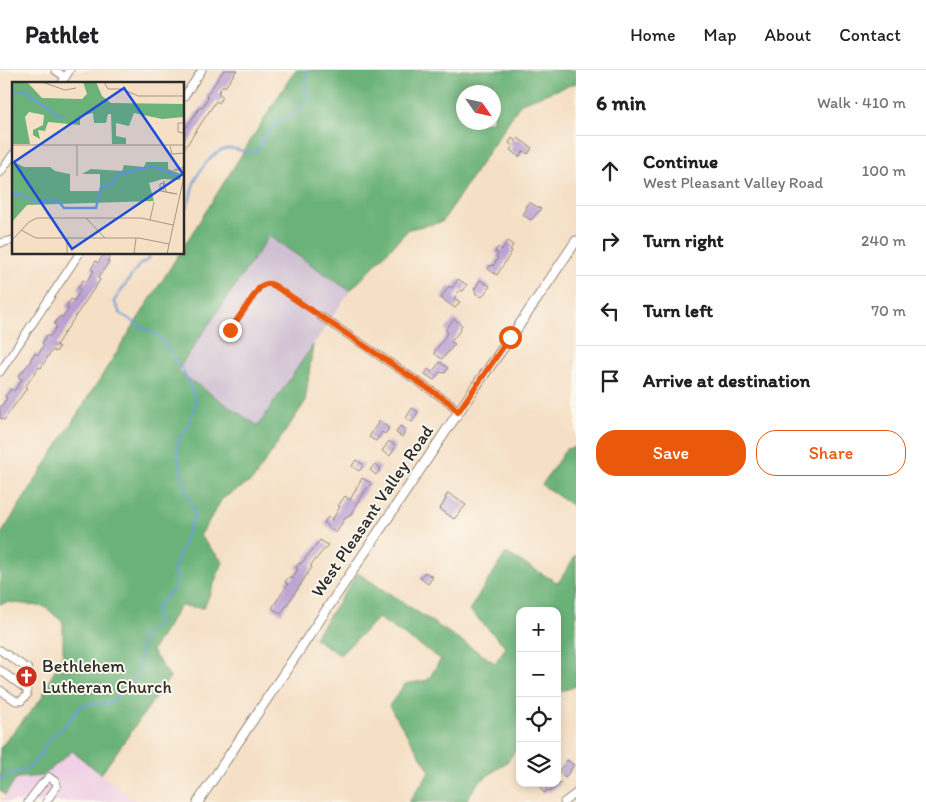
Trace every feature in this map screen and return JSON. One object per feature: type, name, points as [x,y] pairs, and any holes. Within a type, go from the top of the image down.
[{"type":"main road","name":"West Pleasant Valley Road","points":[[198,802],[458,412],[576,241]]},
{"type":"street","points":[[55,70],[65,77]]},
{"type":"street","points":[[62,82],[70,70]]},
{"type":"street","points":[[185,96],[202,70]]},
{"type":"street","points":[[0,173],[12,156]]},
{"type":"street","points":[[0,372],[78,255]]},
{"type":"street","points":[[320,316],[450,403],[458,412]]},
{"type":"street","points":[[0,650],[28,669],[21,684]]},
{"type":"street","points":[[0,670],[21,684],[27,690],[27,696],[21,701],[16,700],[0,690]]},
{"type":"street","points":[[28,802],[49,777],[56,782],[57,786],[46,802]]},
{"type":"street","points":[[564,802],[576,793]]},
{"type":"path","points":[[230,330],[260,287],[265,283],[275,286],[320,316]]},
{"type":"shaded area","points":[[269,236],[350,291],[258,426],[177,371]]},
{"type":"shaded area","points":[[72,751],[137,802],[1,802],[17,778],[43,776]]},
{"type":"green space","points":[[295,70],[576,70],[576,83],[521,103],[442,222],[409,229],[350,291],[269,236],[177,371],[258,426],[313,345],[305,402],[253,480],[222,499],[200,536],[223,562],[204,608],[180,606],[152,651],[170,677],[101,774],[72,751],[43,776],[17,778],[5,795],[0,790],[0,748],[41,699],[63,653],[63,622],[45,607],[8,602],[0,604],[0,536],[178,255],[185,255],[185,244]]},
{"type":"green space","points":[[576,447],[576,508],[542,485],[566,449]]},
{"type":"green space","points":[[506,553],[558,583],[576,555],[576,686],[561,692],[561,607],[516,607],[516,749],[508,761],[478,783],[465,802],[409,802],[430,771],[389,706],[405,684],[428,680],[441,659],[378,618],[340,655],[314,638],[358,573],[495,663],[506,647],[469,610]]},
{"type":"building","points":[[224,70],[237,70],[225,87],[223,85],[218,93],[223,97],[219,103],[216,101],[185,148],[185,130],[200,107],[202,108],[208,98],[206,96]]},
{"type":"building","points":[[512,138],[516,141],[518,138],[532,148],[528,154],[524,151],[519,157],[510,150],[513,146],[509,143]]},
{"type":"building","points":[[529,202],[541,209],[531,220],[523,215],[527,208],[525,207]]},
{"type":"building","points":[[507,241],[513,245],[510,250],[512,251],[497,275],[488,269],[491,265],[493,266],[498,258],[496,257],[498,254],[495,252],[498,247],[502,250]]},
{"type":"building","points":[[103,255],[111,255],[107,261],[109,262],[98,278],[100,280],[56,345],[59,347],[56,352],[52,350],[41,368],[39,367],[25,387],[27,388],[4,420],[0,418],[0,408],[7,398],[5,397],[11,389],[14,391],[22,379],[18,377],[35,353],[38,355],[47,335],[50,337],[57,326],[54,324],[69,309],[66,307],[71,299],[74,301],[81,290],[78,288],[83,280],[86,282],[94,271],[91,269],[96,261],[98,263]]},
{"type":"building","points":[[458,279],[467,285],[454,298],[460,302],[455,308],[441,298],[449,286],[452,288]]},
{"type":"building","points":[[480,280],[490,286],[482,297],[475,293],[476,291],[474,290]]},
{"type":"building","points":[[454,319],[462,325],[461,329],[451,342],[455,344],[442,359],[434,353],[448,332],[445,330]]},
{"type":"building","points":[[440,362],[448,368],[445,373],[440,372],[434,380],[425,374],[428,369],[432,372]]},
{"type":"building","points":[[412,408],[418,412],[412,422],[406,418]]},
{"type":"building","points":[[379,421],[389,428],[385,434],[382,432],[376,441],[369,437]]},
{"type":"building","points":[[400,426],[406,430],[402,437],[396,433]]},
{"type":"building","points":[[389,441],[396,446],[390,456],[382,451]]},
{"type":"building","points":[[356,460],[364,465],[359,471],[352,466]]},
{"type":"building","points":[[375,464],[381,468],[376,475],[370,470]]},
{"type":"building","points":[[362,478],[371,483],[356,504],[351,515],[345,518],[336,533],[324,523],[328,517],[332,520],[345,496],[350,500]]},
{"type":"building","points":[[448,493],[466,505],[454,519],[440,509]]},
{"type":"building","points":[[320,540],[328,545],[310,566],[312,567],[281,614],[272,608],[288,584],[285,582],[289,577],[292,579],[299,563],[301,564]]},
{"type":"building","points":[[425,572],[433,577],[428,584],[420,578]]},
{"type":"building","points":[[567,760],[574,765],[565,778],[561,775],[561,768]]},
{"type":"building","points":[[540,787],[556,787],[549,792],[548,790],[544,793]]},
{"type":"waterway","points":[[185,210],[197,176],[204,165],[217,152],[226,149],[256,152],[267,133],[279,120],[296,114],[308,97],[305,82],[308,70]]},
{"type":"waterway","points":[[0,779],[28,769],[42,753],[47,741],[64,727],[81,706],[89,703],[103,704],[110,702],[132,685],[139,669],[143,635],[153,629],[160,621],[156,616],[156,608],[174,588],[177,576],[173,570],[195,514],[182,476],[177,449],[179,438],[189,426],[190,417],[196,405],[183,370],[157,334],[146,330],[120,313],[114,301],[139,265],[149,259],[150,255]]},
{"type":"place","name":"Bethlehem Lutheran Church","points":[[26,676]]},
{"type":"route","points":[[230,330],[260,287],[265,283],[269,283],[450,403],[458,412],[510,337]]}]
